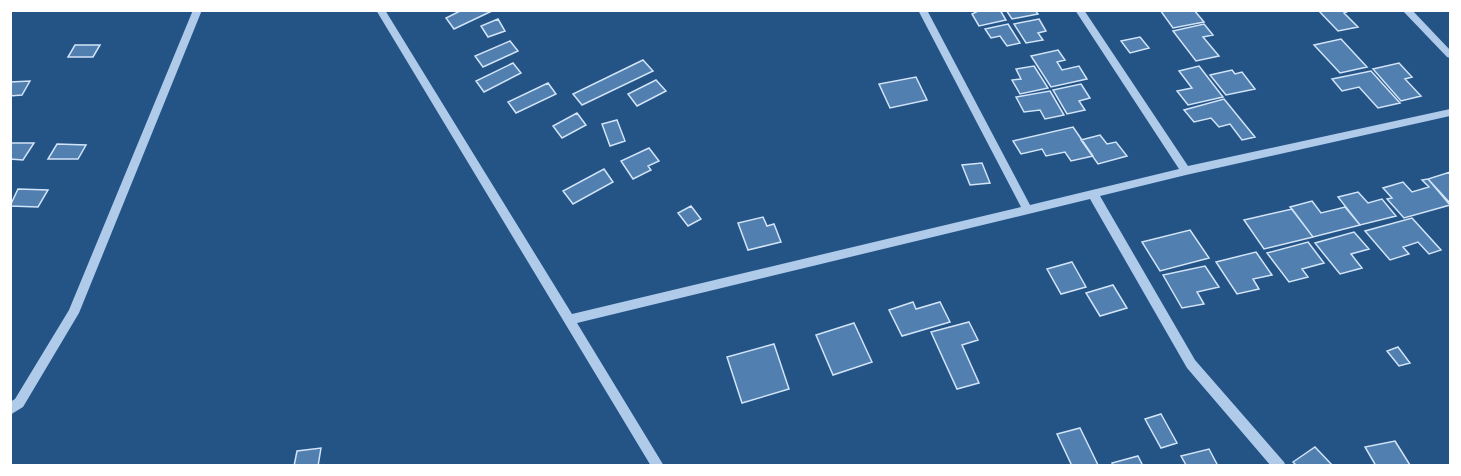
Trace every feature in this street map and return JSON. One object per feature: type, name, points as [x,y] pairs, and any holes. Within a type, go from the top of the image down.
[{"type":"street","points":[[10,414],[73,313],[198,10]]},
{"type":"street","points":[[380,10],[658,465]]},
{"type":"street","points":[[922,10],[1028,209]]},
{"type":"street","points":[[1078,10],[1186,171]]},
{"type":"street","points":[[1406,10],[1450,55]]},
{"type":"street","points":[[569,320],[1186,171],[1450,113]]},
{"type":"street","points":[[1093,194],[1191,364],[1280,465]]},
{"type":"building","points":[[462,10],[494,10],[454,29],[446,18]]},
{"type":"building","points":[[980,10],[1000,10],[1006,20],[979,26],[972,14]]},
{"type":"building","points":[[1006,10],[1035,10],[1038,14],[1012,19]]},
{"type":"building","points":[[1160,10],[1194,10],[1204,22],[1173,28]]},
{"type":"building","points":[[1318,10],[1351,10],[1344,13],[1358,27],[1338,31]]},
{"type":"building","points":[[498,19],[505,31],[488,37],[481,26]]},
{"type":"building","points":[[1039,19],[1046,31],[1038,33],[1043,40],[1026,43],[1014,24]]},
{"type":"building","points":[[1008,24],[1020,43],[1007,46],[1000,36],[991,38],[985,29]]},
{"type":"building","points":[[1204,24],[1213,35],[1203,37],[1219,56],[1196,61],[1173,31]]},
{"type":"building","points":[[1140,37],[1149,48],[1130,53],[1121,41]]},
{"type":"building","points":[[1341,39],[1367,67],[1340,73],[1314,45]]},
{"type":"building","points":[[510,41],[518,51],[483,67],[475,56]]},
{"type":"building","points":[[75,45],[100,45],[93,57],[68,57]]},
{"type":"building","points":[[1058,50],[1065,60],[1057,62],[1062,70],[1079,66],[1087,79],[1051,87],[1031,56]]},
{"type":"building","points":[[643,60],[653,71],[582,105],[573,94]]},
{"type":"building","points":[[513,63],[521,73],[484,92],[476,81]]},
{"type":"building","points":[[1399,63],[1412,77],[1405,79],[1421,96],[1401,101],[1373,69]]},
{"type":"building","points":[[1034,66],[1048,88],[1020,94],[1012,80],[1021,79],[1016,69]]},
{"type":"building","points":[[1199,66],[1223,97],[1188,105],[1177,91],[1192,88],[1179,71]]},
{"type":"building","points":[[1232,70],[1235,74],[1242,72],[1255,89],[1226,95],[1210,75]]},
{"type":"building","points":[[1371,71],[1400,103],[1378,108],[1359,87],[1342,91],[1332,79]]},
{"type":"building","points":[[916,77],[927,100],[890,108],[879,84]]},
{"type":"building","points":[[656,80],[666,91],[637,106],[628,94]]},
{"type":"building","points":[[30,81],[22,95],[10,96],[10,82]]},
{"type":"building","points":[[548,83],[556,94],[516,113],[508,102]]},
{"type":"building","points":[[1081,84],[1090,98],[1079,101],[1085,110],[1067,114],[1053,90]]},
{"type":"building","points":[[1050,91],[1064,115],[1045,119],[1040,110],[1024,112],[1016,97]]},
{"type":"building","points":[[1224,99],[1255,137],[1242,140],[1230,124],[1219,127],[1211,118],[1194,122],[1184,110]]},
{"type":"building","points":[[577,113],[586,125],[562,138],[553,126]]},
{"type":"building","points":[[617,120],[625,141],[610,146],[602,124]]},
{"type":"building","points":[[1073,127],[1093,156],[1071,161],[1065,152],[1046,156],[1042,149],[1021,154],[1013,141]]},
{"type":"building","points":[[1100,135],[1107,144],[1116,142],[1127,156],[1098,164],[1081,140]]},
{"type":"building","points":[[10,143],[34,143],[23,160],[10,159]]},
{"type":"building","points":[[57,144],[86,145],[78,159],[48,159]]},
{"type":"building","points":[[649,148],[659,161],[648,166],[651,170],[633,179],[621,161]]},
{"type":"building","points":[[982,163],[990,183],[970,185],[962,165]]},
{"type":"building","points":[[604,169],[613,182],[573,204],[563,191]]},
{"type":"building","points":[[1450,172],[1450,203],[1428,179]]},
{"type":"building","points":[[1428,179],[1450,205],[1404,218],[1387,199],[1392,198],[1383,188],[1403,182],[1412,192],[1429,187],[1422,180]]},
{"type":"building","points":[[18,189],[48,190],[38,207],[10,206]]},
{"type":"building","points":[[1358,192],[1368,203],[1382,199],[1396,216],[1360,225],[1338,197]]},
{"type":"building","points":[[1312,201],[1321,213],[1345,207],[1360,225],[1313,237],[1290,207]]},
{"type":"building","points":[[691,206],[701,219],[688,226],[678,213]]},
{"type":"building","points":[[1292,209],[1313,237],[1264,249],[1244,220]]},
{"type":"building","points":[[763,217],[767,226],[774,224],[781,242],[748,250],[738,223]]},
{"type":"building","points":[[1412,218],[1441,250],[1429,254],[1418,242],[1403,247],[1409,254],[1390,260],[1365,231]]},
{"type":"building","points":[[1190,230],[1209,258],[1160,271],[1142,242]]},
{"type":"building","points":[[1354,232],[1369,249],[1351,254],[1362,268],[1340,274],[1315,243]]},
{"type":"building","points":[[1308,242],[1324,263],[1302,269],[1308,277],[1289,282],[1267,253]]},
{"type":"building","points":[[1256,252],[1272,275],[1253,279],[1259,289],[1237,294],[1216,262]]},
{"type":"building","points":[[1072,262],[1086,287],[1061,294],[1047,269]]},
{"type":"building","points":[[1205,266],[1219,287],[1197,292],[1204,304],[1182,308],[1163,275]]},
{"type":"building","points":[[1113,285],[1127,308],[1100,316],[1086,293]]},
{"type":"building","points":[[913,302],[916,309],[940,302],[950,322],[902,336],[889,310]]},
{"type":"building","points":[[969,322],[978,340],[962,345],[979,383],[957,389],[931,332]]},
{"type":"building","points":[[854,323],[872,362],[833,375],[816,335]]},
{"type":"building","points":[[774,344],[789,389],[742,403],[727,357]]},
{"type":"building","points":[[1398,347],[1410,363],[1399,366],[1387,351]]},
{"type":"building","points":[[1161,414],[1177,443],[1161,448],[1145,419]]},
{"type":"building","points":[[1080,428],[1098,465],[1072,466],[1057,434]]},
{"type":"building","points":[[1395,441],[1410,465],[1376,466],[1365,447]]},
{"type":"building","points":[[1315,447],[1333,466],[1297,466],[1293,462]]},
{"type":"building","points":[[321,448],[318,466],[294,466],[297,451]]},
{"type":"building","points":[[1209,449],[1218,466],[1182,466],[1186,465],[1181,456]]},
{"type":"building","points":[[1138,456],[1143,466],[1113,466],[1112,463]]}]
